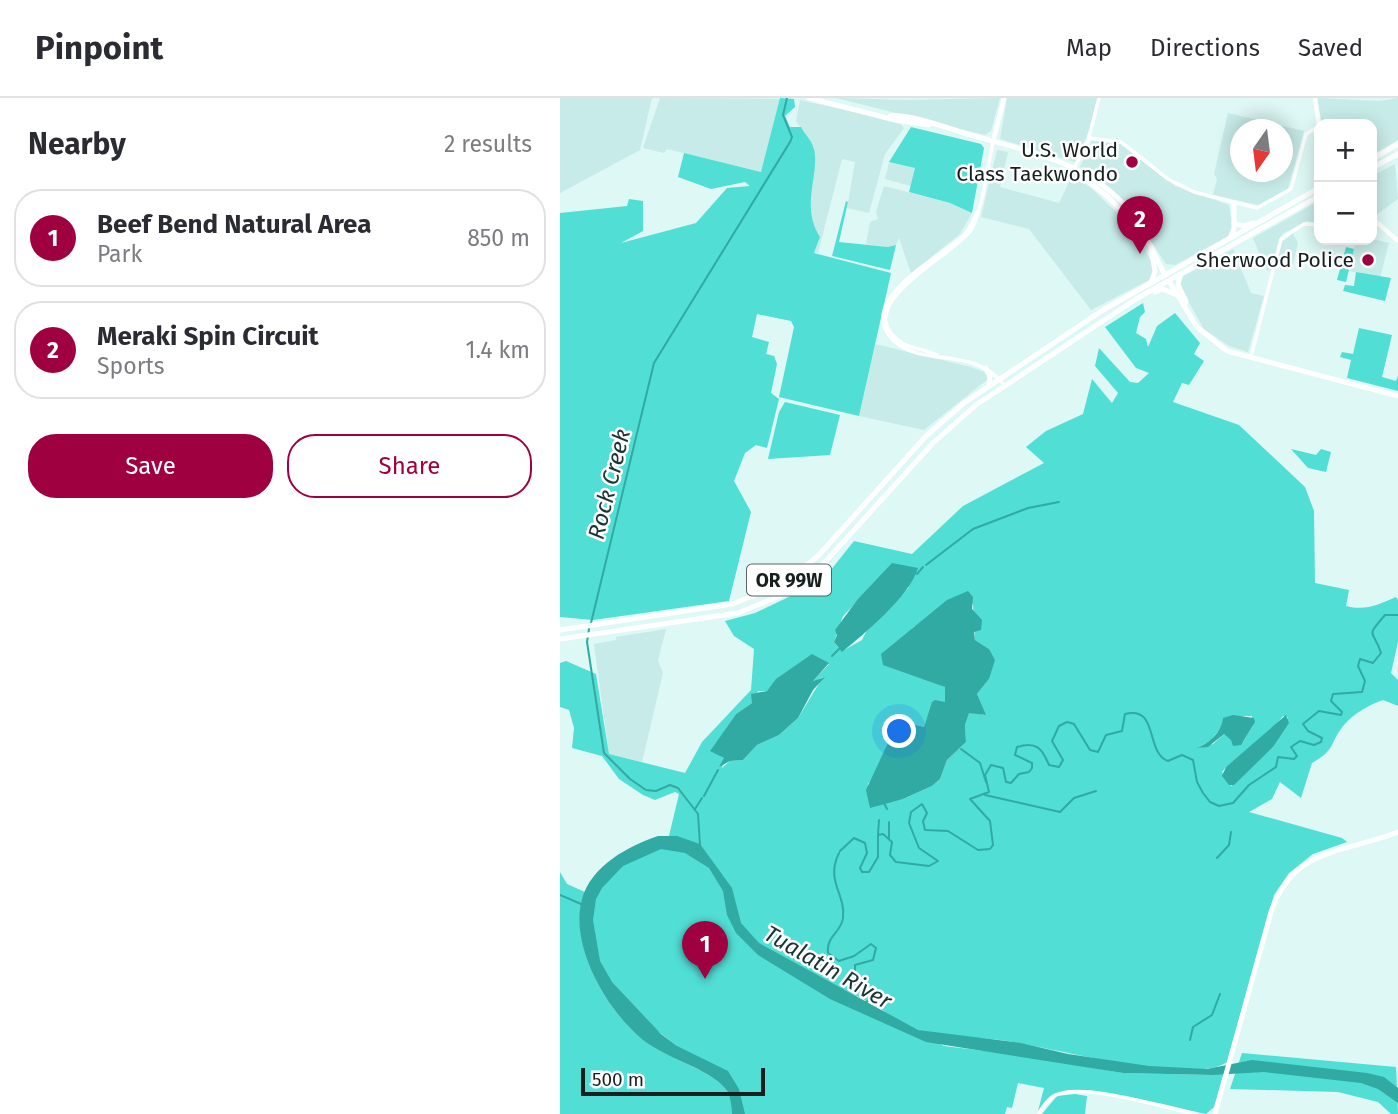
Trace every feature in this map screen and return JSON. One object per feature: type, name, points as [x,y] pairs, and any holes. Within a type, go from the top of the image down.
[{"type":"main road","points":[[809,98],[993,142],[1041,155],[1074,169],[1096,181],[1128,209],[1177,295],[1209,339],[1227,351],[1251,359],[1398,396]]},
{"type":"main road","points":[[993,142],[1004,98]]},
{"type":"main road","points":[[1315,98],[1318,119]]},
{"type":"main road","points":[[1377,156],[1398,144]]},
{"type":"main road","points":[[1377,165],[1397,155]]},
{"type":"main road","points":[[1074,169],[1108,197],[1143,233]]},
{"type":"main road","name":"OR 99W","points":[[560,639],[738,613],[771,602],[809,578],[933,443],[963,415],[1200,255],[1314,191]]},
{"type":"main road","points":[[1108,197],[1128,209]]},
{"type":"main road","name":"OR 99W","points":[[560,629],[732,604],[767,592],[798,574],[926,436],[989,385],[1103,310],[1151,283],[1180,274],[1314,199]]},
{"type":"main road","points":[[1229,239],[1234,223],[1234,203]]},
{"type":"main road","points":[[1234,223],[1243,226],[1260,222]]},
{"type":"main road","points":[[1377,224],[1398,241]]},
{"type":"main road","points":[[1151,250],[1155,271],[1151,283]]},
{"type":"main road","points":[[1157,261],[1172,267],[1200,255]]},
{"type":"main road","points":[[1180,274],[1177,283],[1186,301],[1184,306]]},
{"type":"main road","points":[[1136,299],[1143,300],[1162,289],[1177,295]]},
{"type":"main road","points":[[986,368],[990,376],[989,385]]},
{"type":"main road","points":[[926,436],[933,443]]},
{"type":"main road","points":[[837,535],[845,541]]},
{"type":"main road","points":[[665,615],[666,624]]},
{"type":"main road","points":[[1215,1114],[1271,912],[1284,886],[1299,869],[1320,855],[1398,832]]},
{"type":"street","points":[[1074,169],[1089,138],[1099,98]]},
{"type":"street","points":[[1089,138],[1119,141],[1182,187],[1234,203],[1261,208],[1288,192],[1306,134],[1314,129]]},
{"type":"street","points":[[993,142],[975,223],[967,237],[898,291],[888,306],[888,325],[897,340],[937,355],[986,368],[1005,386]]},
{"type":"street","points":[[1251,359],[1281,239],[1302,225],[1314,225]]},
{"type":"street","points":[[1039,1114],[1051,1098],[1069,1092],[1121,1098],[1196,1114]]},
{"type":"shaded area","points":[[560,98],[652,98],[640,150],[560,193]]},
{"type":"shaded area","points":[[660,98],[780,99],[762,172],[667,149],[664,153],[643,148]]},
{"type":"shaded area","points":[[780,98],[794,99],[795,107],[785,116],[790,127],[801,127],[811,141],[815,155],[811,213],[820,237],[814,253],[891,273],[859,416],[779,397],[794,327],[791,321],[757,314],[752,337],[769,342],[766,354],[774,356],[777,364],[771,393],[779,399],[767,448],[756,445],[745,453],[734,481],[751,512],[729,601],[593,620],[560,617],[560,213],[627,206],[629,199],[643,201],[643,231],[621,243],[696,223],[727,188],[750,186],[745,182],[711,189],[678,177],[684,153],[761,172]]},
{"type":"shaded area","points":[[836,98],[1000,98],[991,131],[985,135]]},
{"type":"shaded area","points":[[1007,98],[1098,98],[1089,131],[1075,162],[1000,139]]},
{"type":"shaded area","points":[[1317,98],[1379,101],[1398,98],[1398,140],[1377,152],[1377,119],[1321,119]]},
{"type":"shaded area","points":[[800,100],[867,115],[900,124],[904,128],[885,154],[869,213],[847,208],[855,162],[842,159],[818,253],[815,252],[820,237],[813,227],[810,195],[814,147],[796,121]]},
{"type":"shaded area","points":[[1228,113],[1253,119],[1230,119],[1230,182],[1290,182],[1288,189],[1259,205],[1213,195],[1217,179],[1214,174]]},
{"type":"shaded area","points":[[911,127],[981,144],[984,148],[972,213],[950,203],[909,192],[915,168],[889,162]]},
{"type":"shaded area","points":[[1293,128],[1304,131],[1293,171]]},
{"type":"shaded area","points":[[1092,141],[1121,144],[1175,186],[1229,205],[1233,227],[1230,235],[1175,265],[1166,264],[1132,212],[1080,167]]},
{"type":"shaded area","points":[[997,150],[1008,152],[1000,187],[1059,203],[1071,178],[1075,177],[1091,188],[1131,226],[1156,270],[1151,279],[1091,310],[1029,229],[981,217]]},
{"type":"shaded area","points":[[889,162],[915,168],[911,186],[885,179]]},
{"type":"shaded area","points":[[1395,164],[1398,199],[1377,214],[1377,182],[1377,173]]},
{"type":"shaded area","points":[[884,186],[950,203],[972,213],[960,234],[911,273],[899,238],[896,245],[888,247],[866,244],[870,222],[878,219],[876,212]]},
{"type":"shaded area","points":[[846,201],[848,202],[839,242],[888,247],[896,245],[890,270],[832,256]]},
{"type":"shaded area","points":[[1314,204],[1314,222],[1307,221],[1282,234],[1271,270],[1266,270],[1253,238]]},
{"type":"shaded area","points":[[1293,233],[1298,243],[1293,264],[1277,261],[1282,242]]},
{"type":"shaded area","name":"Sherwood Police","points":[[1377,240],[1389,243],[1380,278],[1349,271],[1355,245],[1377,245]]},
{"type":"shaded area","points":[[1346,247],[1354,249],[1346,282],[1337,280]]},
{"type":"shaded area","points":[[1233,249],[1251,293],[1264,296],[1248,352],[1229,346],[1204,329],[1179,285],[1184,276]]},
{"type":"shaded area","points":[[1356,272],[1391,278],[1385,301],[1343,291],[1345,285],[1354,286]]},
{"type":"shaded area","points":[[1143,303],[1145,312],[1140,317],[1136,333],[1146,339],[1148,347],[1157,326],[1175,313],[1200,343],[1194,354],[1204,361],[1189,385],[1182,383],[1173,402],[1239,425],[1305,487],[1314,511],[1315,583],[1349,590],[1346,606],[1366,607],[1396,597],[1398,600],[1398,642],[1391,673],[1398,680],[1398,706],[1383,700],[1362,710],[1348,721],[1329,750],[1312,763],[1301,798],[1280,782],[1272,799],[1249,812],[1342,838],[1347,842],[1313,854],[1289,873],[1274,895],[1227,1062],[1210,1068],[1185,1070],[1121,1063],[1007,1041],[939,1035],[917,1030],[871,1003],[778,957],[761,946],[738,918],[742,930],[764,952],[944,1046],[1018,1055],[1123,1073],[1212,1075],[1224,1072],[1214,1107],[1206,1114],[1151,1101],[1083,1091],[1052,1095],[1038,1111],[1044,1088],[1018,1083],[1012,1108],[1007,1107],[1005,1114],[739,1114],[739,1095],[607,991],[588,937],[593,890],[640,853],[664,846],[699,844],[669,836],[679,794],[675,792],[655,800],[643,795],[619,779],[602,756],[572,748],[574,728],[569,710],[560,707],[560,663],[566,661],[596,674],[609,754],[685,773],[702,742],[751,690],[754,649],[734,636],[725,621],[755,613],[822,581],[854,541],[912,554],[963,506],[1044,463],[1026,447],[1046,431],[1083,414],[1092,379],[1112,403],[1118,393],[1095,366],[1099,348],[1130,382],[1138,383],[1149,373],[1136,368],[1105,327]],"holes":[[[875,584],[909,587],[868,628],[862,640],[844,650],[839,649],[834,642],[843,616]],[[973,604],[975,640],[989,649],[989,679],[977,694],[985,715],[969,712],[965,725],[966,742],[947,760],[940,779],[932,786],[903,799],[871,804],[868,784],[875,776],[894,730],[909,723],[924,727],[932,704],[945,703],[945,687],[929,680],[895,645],[914,627]],[[814,657],[829,664],[812,682],[823,677],[798,718],[779,735],[757,745],[743,760],[730,761],[722,768],[724,758],[711,750],[736,714],[752,703],[758,691],[767,691],[784,674]],[[1244,716],[1252,716],[1253,725],[1243,742],[1232,740],[1224,734],[1213,744],[1198,748],[1211,740],[1223,725]],[[1283,716],[1288,717],[1273,747],[1231,786],[1222,772],[1271,731]]]},
{"type":"shaded area","points":[[1359,328],[1392,335],[1382,377],[1396,381],[1398,376],[1398,391],[1347,378],[1351,360],[1340,357],[1342,352],[1353,354]]},
{"type":"shaded area","points":[[875,344],[971,367],[984,372],[988,379],[924,430],[859,416]]},
{"type":"shaded area","points":[[785,402],[840,415],[830,455],[768,459],[779,412]]},
{"type":"shaded area","points":[[1291,449],[1316,455],[1321,449],[1331,452],[1326,472],[1308,468]]},
{"type":"shaded area","points":[[892,563],[918,568],[906,591],[842,652],[834,642],[837,635],[835,630],[858,599]]},
{"type":"shaded area","points":[[968,591],[973,597],[972,609],[982,620],[981,630],[974,632],[975,640],[989,649],[995,660],[989,679],[977,694],[986,715],[969,713],[965,725],[966,742],[947,760],[940,779],[932,786],[903,799],[870,808],[866,790],[894,730],[909,723],[924,727],[932,702],[945,702],[945,687],[883,665],[881,654],[947,600]]},
{"type":"shaded area","points":[[666,629],[658,661],[663,673],[642,762],[609,754],[594,644],[616,640],[616,637]]},
{"type":"shaded area","points":[[812,654],[829,663],[813,681],[825,677],[813,690],[798,718],[779,735],[757,745],[743,760],[730,761],[719,767],[724,758],[710,751],[736,714],[752,703],[751,694],[767,691],[776,679]]},
{"type":"shaded area","points":[[1233,715],[1254,718],[1255,722],[1241,745],[1233,746],[1224,734],[1208,747],[1197,748],[1214,736],[1223,718]]},
{"type":"shaded area","points":[[1286,715],[1289,723],[1273,747],[1234,785],[1229,785],[1222,776],[1226,767]]},
{"type":"shaded area","name":"Tualatin River","points":[[658,836],[677,836],[700,844],[732,888],[741,923],[759,943],[918,1030],[1021,1043],[1068,1054],[1149,1066],[1207,1069],[1252,1060],[1367,1073],[1384,1077],[1398,1088],[1398,1103],[1378,1089],[1361,1083],[1264,1072],[1212,1075],[1123,1073],[926,1042],[830,999],[758,955],[736,933],[727,915],[723,891],[709,868],[685,853],[661,849],[623,866],[602,888],[596,899],[593,920],[600,961],[612,982],[661,1034],[677,1046],[728,1071],[739,1089],[745,1114],[732,1114],[729,1095],[722,1085],[705,1073],[652,1046],[630,1028],[604,995],[586,957],[579,917],[587,887],[593,877],[612,859],[635,845]]},
{"type":"shaded area","points":[[560,872],[567,884],[585,892],[580,911],[585,953],[593,974],[617,1013],[645,1041],[725,1087],[731,1100],[732,1114],[560,1114]]},
{"type":"shaded area","points":[[1242,1053],[1396,1067],[1398,1114],[1391,1114],[1378,1102],[1338,1092],[1230,1089]]},
{"type":"shaded area","points":[[1057,1096],[1087,1096],[1085,1114],[1042,1114]]},
{"type":"waterway","name":"Rock Creek","points":[[591,623],[654,363],[790,142],[792,137],[783,115],[787,98]]},
{"type":"waterway","points":[[926,565],[973,529],[1028,508],[1059,502]]},
{"type":"waterway","points":[[917,574],[923,567]]},
{"type":"waterway","points":[[840,851],[854,838],[865,843],[867,853],[860,868],[862,872],[869,872],[878,857],[878,835],[883,834],[892,842],[890,855],[896,862],[929,866],[938,861],[919,848],[909,823],[911,812],[922,804],[927,813],[923,821],[925,830],[948,831],[978,850],[990,849],[993,845],[990,821],[970,799],[989,792],[985,775],[991,765],[1003,768],[1006,782],[1011,783],[1019,774],[1029,772],[1032,768],[1032,763],[1015,755],[1017,747],[1029,745],[1038,747],[1049,765],[1059,767],[1063,760],[1052,741],[1059,726],[1067,722],[1074,724],[1090,750],[1098,752],[1106,735],[1122,731],[1125,714],[1136,713],[1143,716],[1156,749],[1168,761],[1182,755],[1193,760],[1197,782],[1210,802],[1219,806],[1233,803],[1249,785],[1276,767],[1278,757],[1294,759],[1297,756],[1291,747],[1300,741],[1314,745],[1321,742],[1322,738],[1308,731],[1303,724],[1319,711],[1341,715],[1342,712],[1331,701],[1333,694],[1362,692],[1365,681],[1358,666],[1360,659],[1373,663],[1381,653],[1373,631],[1385,615],[1398,615]]},
{"type":"waterway","name":"Rock Creek","points":[[589,629],[587,642],[604,753],[630,779],[646,790],[656,791],[670,785],[678,788],[698,814],[700,845]]},
{"type":"waterway","points":[[832,656],[840,648]]},
{"type":"waterway","points":[[961,749],[980,763],[986,782]]},
{"type":"waterway","points":[[704,796],[718,770]]},
{"type":"waterway","points":[[985,795],[1060,812],[1074,798],[1096,791]]},
{"type":"waterway","points":[[695,809],[702,798]]},
{"type":"waterway","points":[[884,803],[887,809]]},
{"type":"waterway","points":[[878,835],[879,820]]},
{"type":"waterway","points":[[889,822],[889,838]]},
{"type":"waterway","points":[[1217,858],[1229,845],[1231,832]]},
{"type":"waterway","points":[[839,853],[834,872],[843,918],[829,942],[828,953],[839,961],[854,956],[871,944],[876,948],[873,960],[855,965],[855,984],[879,995],[878,998],[865,1002]]},
{"type":"waterway","points":[[560,895],[581,904]]},
{"type":"waterway","points":[[1190,1040],[1193,1027],[1212,1015],[1220,994]]},
{"type":"place","name":"U.S. World Class Taekwondo","points":[[1132,162]]},
{"type":"place","name":"Meraki Spin Circuit","points":[[1140,254]]},
{"type":"place","name":"Sherwood Police","points":[[1368,260]]},
{"type":"place","name":"Beef Bend Natural Area","points":[[705,979]]}]
